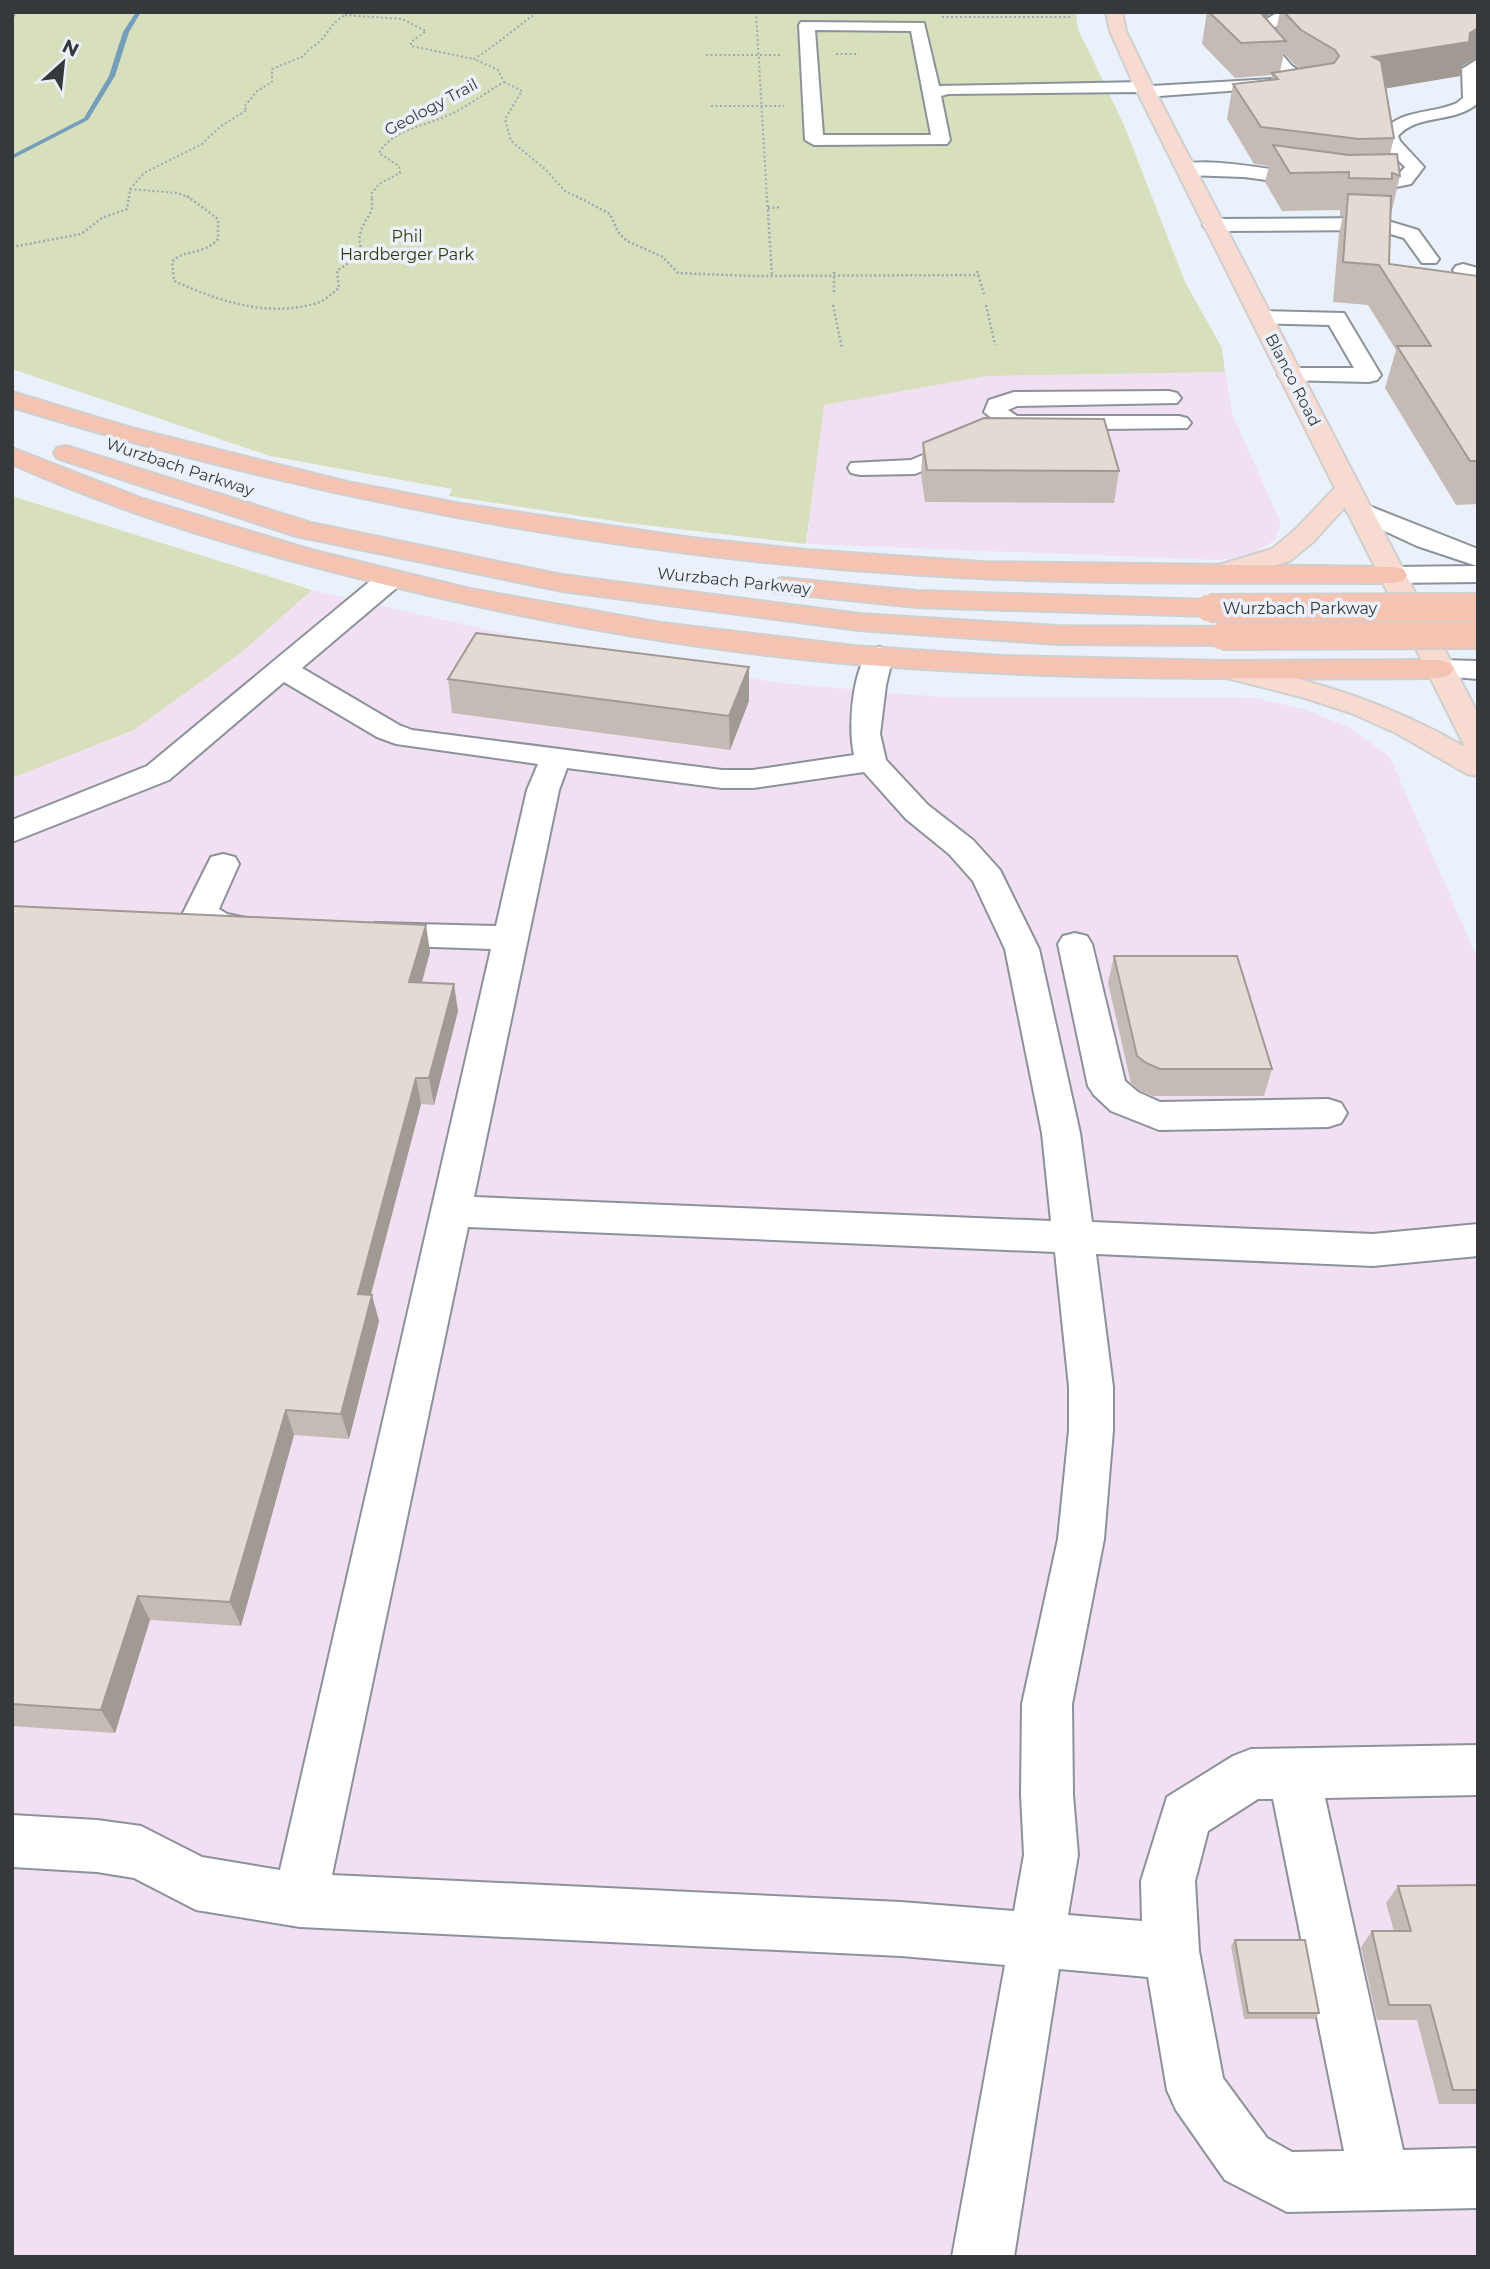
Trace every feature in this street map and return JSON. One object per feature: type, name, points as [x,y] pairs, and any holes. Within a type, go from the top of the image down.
[{"type":"highway","points":[[12,399],[209,457],[313,482],[598,534],[922,567],[1393,575]]},
{"type":"highway","name":"Wurzbach Parkway","points":[[12,406],[53,425],[258,492],[354,517],[577,563],[743,583],[916,599],[1063,606],[1478,607]]},
{"type":"highway","name":"Wurzbach Parkway","points":[[12,432],[65,453],[305,530],[562,583],[859,622],[1057,635],[1478,635]]},
{"type":"highway","points":[[12,454],[145,510],[232,538],[390,579],[551,614],[678,635],[879,656],[1040,666],[1237,672],[1438,670]]},
{"type":"highway","points":[[1219,574],[1292,599],[1310,618],[1316,632],[1309,648],[1297,659],[1272,671]]},
{"type":"main road","name":"Blanco Road","points":[[1114,12],[1118,31],[1141,82],[1478,744]]},
{"type":"main road","points":[[1219,574],[1281,555],[1353,500]]},
{"type":"main road","points":[[1237,672],[1311,690],[1364,707],[1478,767]]},
{"type":"street","points":[[1264,101],[1320,91],[1286,70],[1258,37],[1268,25],[1290,12]]},
{"type":"street","points":[[807,25],[918,26],[925,65],[941,140],[814,140],[807,25]]},
{"type":"street","points":[[1185,169],[1244,171],[1341,184],[1376,185],[1404,180],[1415,167],[1391,143],[1389,135],[1394,127],[1408,120],[1453,112],[1467,106],[1472,99],[1470,69],[1478,64]]},
{"type":"street","points":[[925,65],[945,69]]},
{"type":"street","points":[[1111,68],[1141,82]]},
{"type":"street","points":[[1228,82],[1286,70]]},
{"type":"street","points":[[931,93],[948,89],[1141,82],[1302,80]]},
{"type":"street","points":[[1213,225],[1378,224],[1410,234],[1423,251]]},
{"type":"street","points":[[1223,245],[1423,251],[1447,261],[1464,275]]},
{"type":"street","points":[[1406,265],[1423,251]]},
{"type":"street","points":[[1262,318],[1336,318],[1369,375],[1290,375]]},
{"type":"street","points":[[1168,394],[1014,399],[997,405],[996,412],[1012,423],[1179,423]]},
{"type":"street","points":[[860,468],[915,467],[979,438]]},
{"type":"street","points":[[1353,500],[1426,540],[1478,558]]},
{"type":"street","points":[[1393,575],[1478,574]]},
{"type":"street","points":[[12,832],[56,811],[158,773],[390,579]]},
{"type":"street","points":[[879,656],[865,734],[871,762],[917,812],[961,847],[988,877],[1021,949],[1062,1133],[1087,1341],[1091,1430],[1081,1539],[1048,1704],[1047,1795],[1051,1855],[983,2257]]},
{"type":"street","points":[[283,669],[388,731],[407,738],[722,779],[753,779],[871,762]]},
{"type":"street","points":[[1438,670],[1478,670]]},
{"type":"street","points":[[300,1900],[543,790],[556,757]]},
{"type":"street","points":[[223,864],[200,913],[218,924],[238,930],[279,931]]},
{"type":"street","points":[[347,933],[510,938]]},
{"type":"street","points":[[1075,944],[1107,1086],[1118,1099],[1133,1108],[1159,1116],[1328,1113]]},
{"type":"street","points":[[451,1211],[1373,1250],[1478,1240]]},
{"type":"street","points":[[1478,1770],[1251,1774],[1186,1815],[1168,1881],[1171,1951],[1196,2090],[1246,2159],[1287,2182],[1478,2178]]},
{"type":"street","points":[[1293,1774],[1380,2181]]},
{"type":"street","points":[[12,1841],[97,1846],[141,1853],[196,1883],[300,1900],[901,1929],[1171,1951]]},
{"type":"path","points":[[12,20],[17,12]]},
{"type":"path","name":"Geology Trail","points":[[474,59],[505,40],[514,28],[538,12]]},
{"type":"path","points":[[756,12],[772,276]]},
{"type":"path","points":[[12,247],[81,234],[102,218],[127,209],[130,189],[144,173],[202,144],[227,121],[247,110],[244,107],[250,98],[272,82],[272,69],[304,56],[306,51],[322,40],[331,24],[344,13],[410,21],[426,31],[411,42],[411,46],[419,50],[474,59]]},
{"type":"path","points":[[918,26],[915,17],[1071,16]]},
{"type":"path","points":[[706,55],[782,55]]},
{"type":"path","name":"Geology Trail","points":[[130,189],[168,190],[186,194],[203,203],[218,219],[218,239],[209,249],[176,257],[172,262],[174,281],[211,298],[250,307],[277,309],[319,303],[339,288],[337,271],[363,253],[359,245],[362,223],[371,215],[374,201],[371,194],[379,184],[400,173],[398,166],[379,153],[380,149],[401,133],[450,115],[504,82],[498,70],[474,59]]},
{"type":"path","points":[[504,82],[522,91],[505,119],[511,141],[545,169],[565,191],[610,214],[618,232],[627,241],[663,257],[678,273],[695,276],[978,273],[984,294]]},
{"type":"path","points":[[711,106],[811,106]]},
{"type":"path","points":[[768,208],[781,207]]},
{"type":"path","points":[[833,274],[834,295]]},
{"type":"path","points":[[834,305],[842,348]]},
{"type":"path","points":[[986,305],[995,345]]},
{"type":"shaded area","points":[[1225,372],[1233,416],[1281,523],[1275,540],[1252,554],[1220,560],[807,544],[823,405],[987,376]]},
{"type":"shaded area","points":[[312,590],[590,653],[779,683],[942,697],[1256,698],[1307,710],[1350,728],[1390,757],[1478,960],[1478,2257],[12,2257],[12,778],[134,730],[242,652]]},
{"type":"green space","name":"Phil Hardberger Park","points":[[12,12],[1076,12],[1078,29],[1124,125],[1185,282],[1222,348],[1225,372],[987,376],[824,405],[806,544],[627,523],[449,496],[452,489],[270,456],[12,369]]},
{"type":"green space","points":[[12,496],[312,590],[242,652],[134,730],[12,778]]},
{"type":"building","points":[[1209,12],[1260,12],[1286,41],[1241,43]]},
{"type":"building","points":[[1284,12],[1478,12],[1478,28],[1470,33],[1469,42],[1373,57],[1381,61],[1394,138],[1359,139],[1261,127],[1233,84],[1278,79],[1272,73],[1334,63],[1339,56],[1335,50],[1301,30]]},
{"type":"building","points":[[1273,145],[1349,155],[1397,154],[1400,176],[1392,173],[1392,179],[1349,178],[1349,172],[1290,173]]},
{"type":"building","points":[[1348,194],[1391,196],[1389,264],[1478,276],[1478,461],[1470,461],[1397,346],[1431,346],[1379,265],[1343,262]]},
{"type":"building","points":[[984,418],[1104,419],[1119,471],[927,470],[923,443]]},
{"type":"building","points":[[476,633],[749,667],[729,716],[448,679]]},
{"type":"building","points":[[12,906],[426,925],[409,982],[454,984],[429,1078],[416,1078],[358,1294],[372,1295],[341,1414],[286,1410],[230,1602],[138,1596],[101,1710],[12,1704]]},
{"type":"building","points":[[1114,956],[1237,956],[1272,1069],[1160,1069],[1146,1063],[1137,1056]]},
{"type":"building","points":[[1478,1885],[1478,2090],[1453,2090],[1430,2005],[1389,2005],[1372,1931],[1411,1931],[1398,1886]]},
{"type":"building","points":[[1235,1940],[1305,1940],[1319,2013],[1248,2013]]},
{"type":"waterway","points":[[12,157],[86,119],[112,76],[126,32],[139,12]]}]
